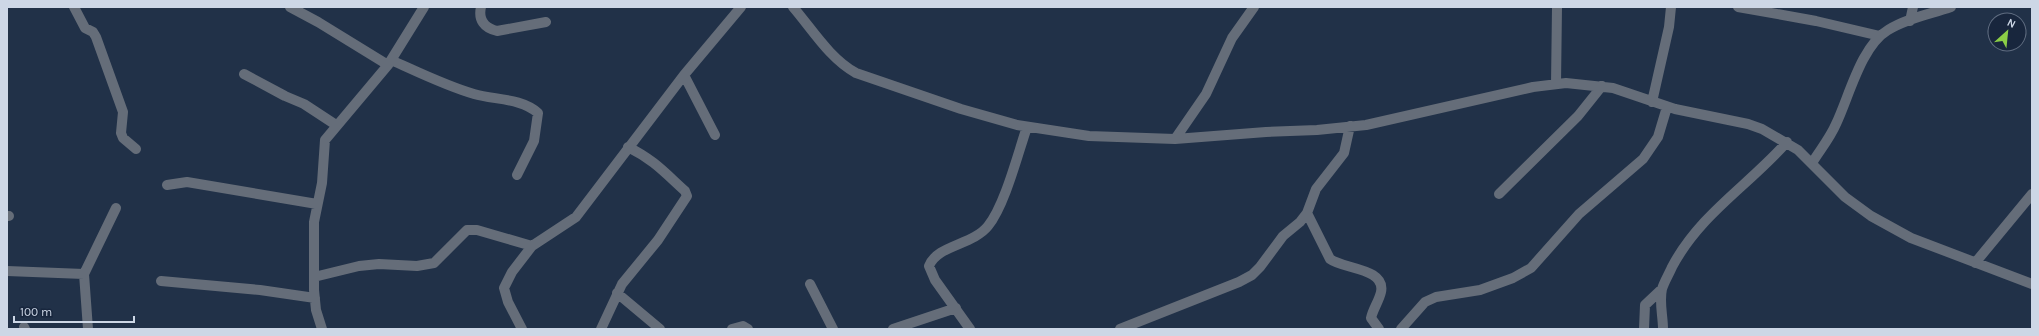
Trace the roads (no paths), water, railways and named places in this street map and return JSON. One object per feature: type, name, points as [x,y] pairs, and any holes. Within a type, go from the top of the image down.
[{"type":"street","points":[[74,7],[85,28],[93,32],[96,37],[123,112],[121,133],[123,138],[136,150]]},
{"type":"street","points":[[290,7],[390,62],[474,94],[512,100],[533,108],[538,113],[534,141],[517,175]]},
{"type":"street","points":[[322,329],[314,298],[314,222],[322,183],[324,143],[326,137],[390,62],[424,7]]},
{"type":"street","points":[[481,7],[479,16],[489,29],[497,31],[546,22]]},
{"type":"street","points":[[522,329],[508,302],[504,288],[512,272],[532,246],[576,217],[684,75],[741,7]]},
{"type":"street","points":[[793,7],[834,56],[847,68],[856,73],[961,109],[1027,126],[1089,136],[1175,139],[1350,126],[1366,124],[1533,87],[1566,82],[1602,86],[1667,107],[1748,124],[1762,129],[1787,142],[1812,163],[1845,197],[1871,216],[1911,238],[2032,284]]},
{"type":"street","points":[[1175,139],[1206,94],[1232,38],[1254,7]]},
{"type":"street","points":[[1556,84],[1557,7]]},
{"type":"street","points":[[1652,102],[1669,27],[1671,7]]},
{"type":"street","points":[[1738,7],[1816,21],[1880,36]]},
{"type":"street","points":[[1910,21],[1913,7]]},
{"type":"street","points":[[1812,163],[1836,125],[1864,60],[1880,36],[1888,30],[1910,21],[1951,7]]},
{"type":"street","points":[[244,74],[285,96],[304,104],[336,125]]},
{"type":"street","points":[[684,75],[715,135]]},
{"type":"street","points":[[1499,194],[1578,116],[1602,86]]},
{"type":"street","points":[[1401,329],[1425,302],[1436,297],[1480,290],[1514,278],[1531,268],[1579,214],[1643,159],[1658,137],[1667,107]]},
{"type":"street","points":[[970,329],[935,280],[929,266],[936,255],[971,240],[988,227],[1000,205],[1027,126]]},
{"type":"street","points":[[1120,329],[1239,282],[1252,275],[1260,267],[1283,236],[1300,222],[1307,213],[1316,189],[1344,153],[1350,126]]},
{"type":"street","points":[[1644,329],[1645,305],[1662,289],[1680,253],[1699,226],[1725,201],[1750,181],[1787,142]]},
{"type":"street","points":[[601,329],[622,284],[658,240],[687,196],[685,191],[660,166],[628,147]]},
{"type":"street","points":[[167,185],[187,182],[317,204]]},
{"type":"street","points":[[1975,263],[2032,194]]},
{"type":"street","points":[[88,329],[84,274],[116,208]]},
{"type":"street","points":[[1307,213],[1330,259],[1336,264],[1371,273],[1380,281],[1382,290],[1371,318],[1379,329]]},
{"type":"street","points":[[314,277],[359,266],[379,264],[417,266],[434,262],[467,230],[477,230],[532,246]]},
{"type":"street","points":[[7,271],[84,274]]},
{"type":"street","points":[[161,281],[260,290],[314,298]]},
{"type":"street","points":[[810,284],[833,329]]},
{"type":"street","points":[[1662,289],[1663,329]]},
{"type":"street","points":[[617,293],[660,329]]},
{"type":"street","points":[[893,329],[956,308]]},
{"type":"street","points":[[1662,316],[1670,329]]},
{"type":"street","points":[[732,329],[743,326],[748,329]]}]
